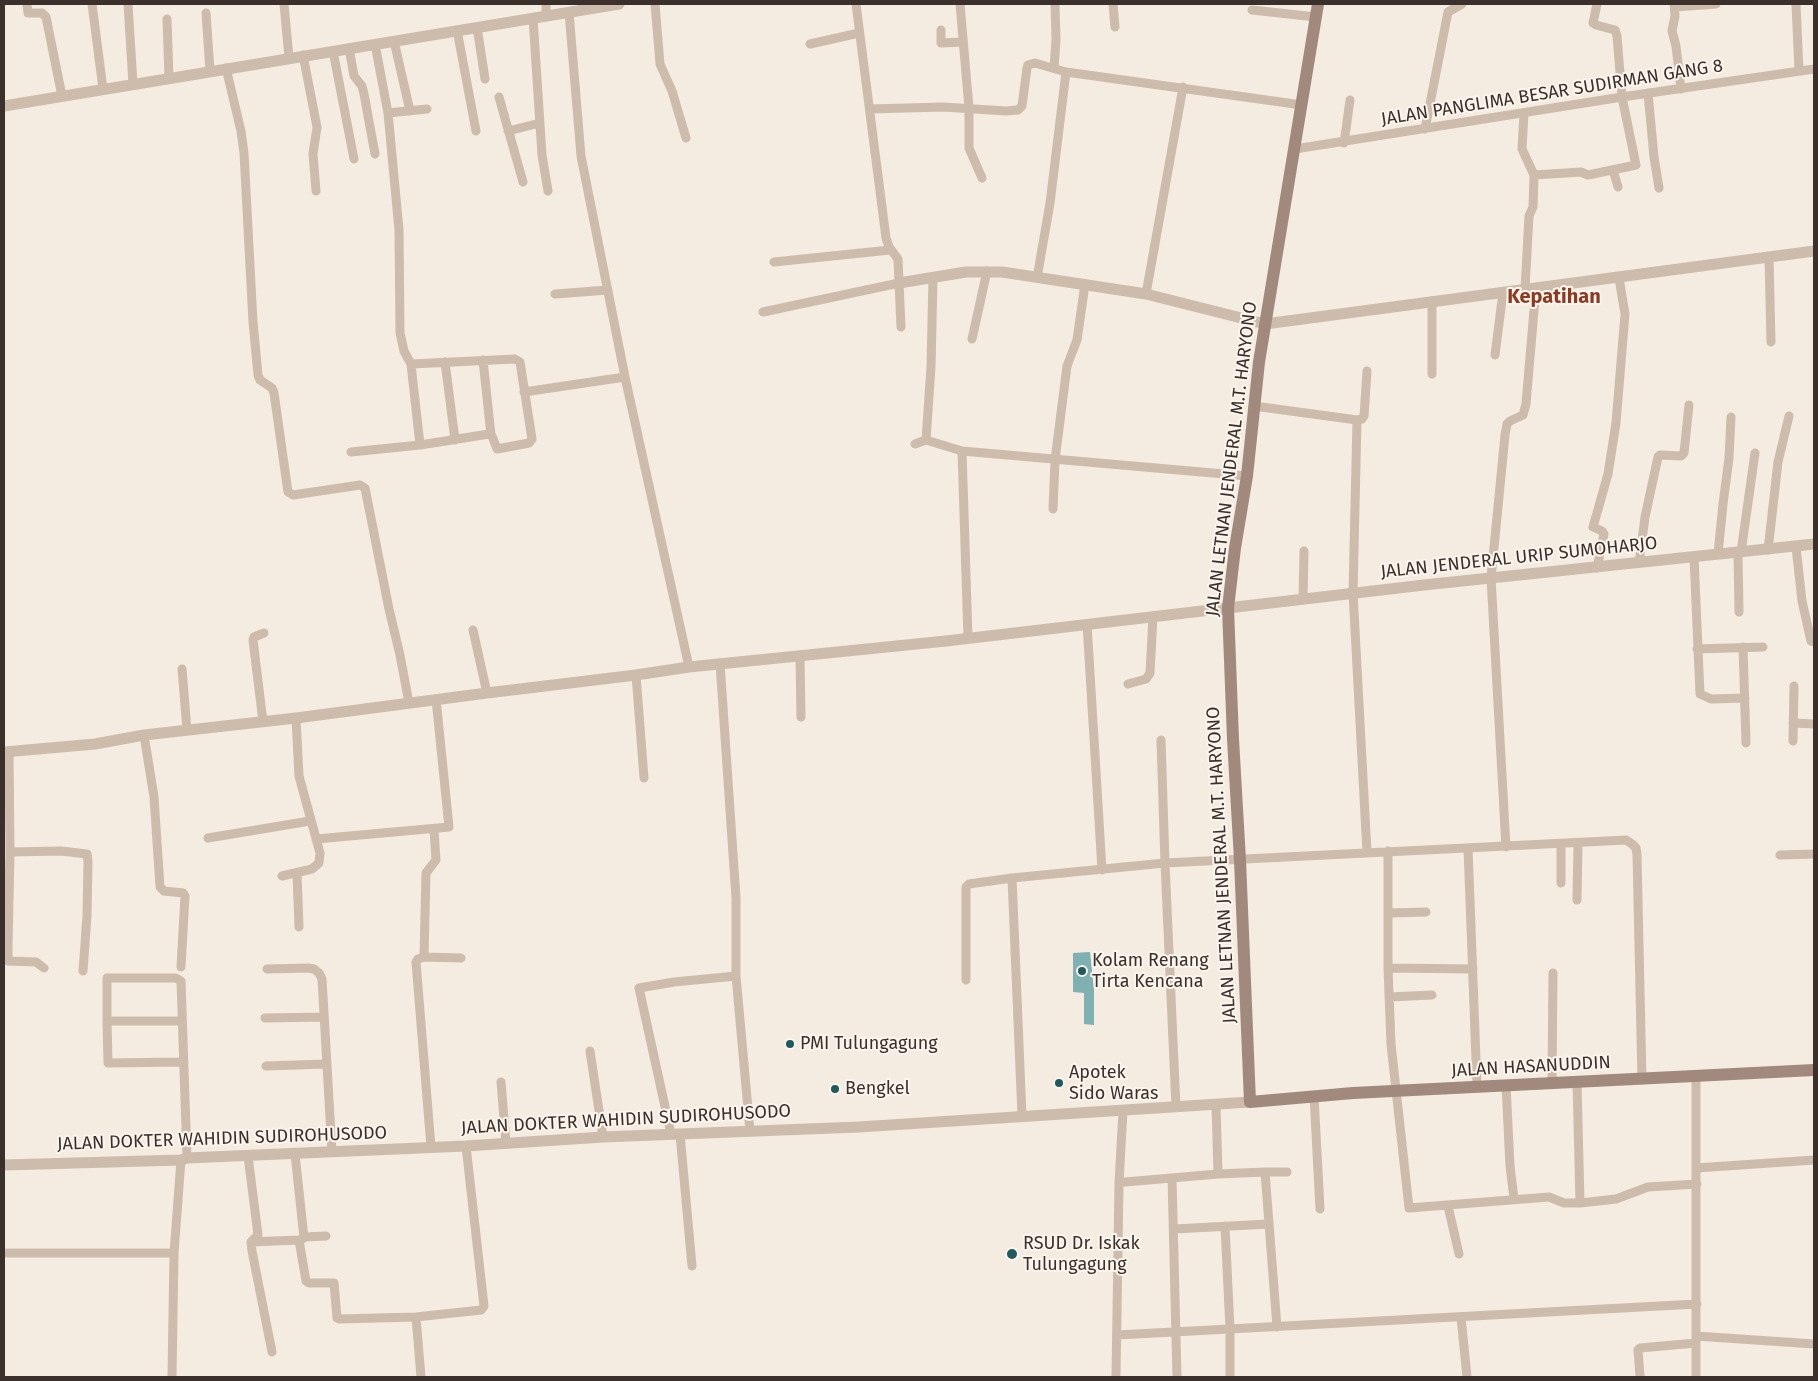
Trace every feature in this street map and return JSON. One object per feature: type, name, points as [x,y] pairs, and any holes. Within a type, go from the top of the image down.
[{"type":"main road","name":"JALAN LETNAN JENDERAL M.T. HARYONO","points":[[1250,1102],[1228,608],[1235,548],[1247,476],[1265,324],[1318,4]]},
{"type":"main road","name":"JALAN HASANUDDIN","points":[[1250,1102],[1477,1086],[1642,1080],[1814,1070]]},
{"type":"street","points":[[27,4],[28,13],[42,13],[46,17],[62,96]]},
{"type":"street","points":[[92,4],[103,89]]},
{"type":"street","points":[[128,4],[133,84]]},
{"type":"street","points":[[284,4],[289,58]]},
{"type":"street","points":[[546,4],[546,16]]},
{"type":"street","points":[[4,106],[619,4]]},
{"type":"street","points":[[655,4],[660,64],[672,91],[686,138]]},
{"type":"street","points":[[856,4],[886,238],[890,250]]},
{"type":"street","points":[[960,4],[969,108],[969,148],[982,178]]},
{"type":"street","points":[[1054,68],[1056,40],[1055,4]]},
{"type":"street","points":[[1114,4],[1115,27]]},
{"type":"street","points":[[1426,129],[1448,12],[1462,4]]},
{"type":"street","points":[[1534,175],[1580,172],[1588,175],[1636,166],[1622,97],[1617,36],[1615,30],[1594,23],[1597,4]]},
{"type":"street","points":[[1681,88],[1676,46],[1672,31],[1674,5],[1716,4]]},
{"type":"street","points":[[1796,4],[1799,71]]},
{"type":"street","points":[[1252,10],[1316,17]]},
{"type":"street","points":[[569,12],[581,156],[689,667]]},
{"type":"street","points":[[206,13],[210,71]]},
{"type":"street","points":[[533,18],[540,123],[548,191]]},
{"type":"street","points":[[167,19],[169,78]]},
{"type":"street","points":[[477,27],[485,78]]},
{"type":"street","points":[[458,30],[476,132]]},
{"type":"street","points":[[941,30],[942,43],[963,42]]},
{"type":"street","points":[[810,44],[859,33]]},
{"type":"street","points":[[394,41],[410,110]]},
{"type":"street","points":[[375,44],[388,113],[399,230],[400,334],[404,352],[412,364],[420,445]]},
{"type":"street","points":[[349,48],[354,76],[362,86],[364,94],[375,154]]},
{"type":"street","points":[[333,50],[354,160]]},
{"type":"street","points":[[303,55],[317,127],[313,154],[316,191]]},
{"type":"street","points":[[870,109],[910,107],[1018,110],[1022,106],[1026,73],[1028,65],[1031,63],[1041,64],[1066,72],[1302,105]]},
{"type":"street","points":[[226,68],[244,153],[253,322],[258,375],[260,380],[272,388],[274,393],[288,492],[293,495],[360,485],[365,488],[408,702]]},
{"type":"street","name":"JALAN PANGLIMA BESAR SUDIRMAN GANG 8","points":[[1295,149],[1344,143],[1622,97],[1814,69]]},
{"type":"street","points":[[1037,278],[1050,203],[1066,72]]},
{"type":"street","points":[[1146,294],[1183,87]]},
{"type":"street","points":[[1648,93],[1659,188]]},
{"type":"street","points":[[499,97],[523,182]]},
{"type":"street","points":[[1344,143],[1350,100]]},
{"type":"street","points":[[388,113],[427,109]]},
{"type":"street","points":[[1506,847],[1491,578],[1507,424],[1523,414],[1526,404],[1531,288],[1528,216],[1532,207],[1534,175],[1522,149],[1524,113]]},
{"type":"street","points":[[508,131],[540,123]]},
{"type":"street","points":[[1614,170],[1618,187]]},
{"type":"street","points":[[774,262],[890,250],[895,253],[898,259],[901,328]]},
{"type":"street","points":[[763,312],[899,283],[987,271],[1146,294],[1265,324],[1619,278],[1814,250]]},
{"type":"street","points":[[1769,257],[1771,342]]},
{"type":"street","points":[[972,339],[987,271]]},
{"type":"street","points":[[926,440],[932,367],[933,278]]},
{"type":"street","points":[[1597,568],[1604,534],[1593,527],[1608,474],[1616,422],[1625,314],[1619,278]]},
{"type":"street","points":[[1053,509],[1055,460],[1067,366],[1077,340],[1085,284]]},
{"type":"street","points":[[555,294],[608,290]]},
{"type":"street","points":[[1495,355],[1503,292]]},
{"type":"street","points":[[1432,301],[1432,374]]},
{"type":"street","points":[[412,364],[483,360],[518,360],[520,362],[532,441],[529,443],[496,449],[491,435],[483,360]]},
{"type":"street","points":[[445,362],[455,440]]},
{"type":"street","points":[[1254,406],[1356,420],[1362,419],[1364,416],[1367,371]]},
{"type":"street","points":[[524,392],[626,376]]},
{"type":"street","points":[[1639,563],[1658,457],[1660,455],[1681,456],[1684,453],[1689,405]]},
{"type":"street","points":[[1768,550],[1778,462],[1788,416]]},
{"type":"street","points":[[1718,554],[1729,458],[1731,417]]},
{"type":"street","points":[[1356,420],[1353,593],[1367,852]]},
{"type":"street","points":[[351,452],[491,435]]},
{"type":"street","points":[[915,444],[926,440],[962,450],[1055,460],[1247,476]]},
{"type":"street","points":[[962,450],[968,638]]},
{"type":"street","points":[[1739,612],[1740,552],[1755,454]]},
{"type":"street","name":"JALAN JENDERAL URIP SUMOHARJO","points":[[6,752],[95,744],[144,735],[296,718],[720,663],[968,638],[1353,593],[1814,544]]},
{"type":"street","points":[[1796,547],[1802,601],[1811,641],[1814,642]]},
{"type":"street","points":[[1303,599],[1304,551]]},
{"type":"street","points":[[1694,557],[1700,694],[1711,699],[1745,698]]},
{"type":"street","points":[[1128,684],[1146,679],[1150,673],[1153,616]]},
{"type":"street","points":[[1087,624],[1102,870]]},
{"type":"street","points":[[474,630],[487,692]]},
{"type":"street","points":[[263,722],[253,640],[254,637],[264,633]]},
{"type":"street","points":[[1743,647],[1746,743]]},
{"type":"street","points":[[1697,649],[1763,647]]},
{"type":"street","points":[[800,655],[801,717]]},
{"type":"street","points":[[720,663],[736,898],[736,976],[750,1131]]},
{"type":"street","points":[[182,669],[187,730]]},
{"type":"street","points":[[636,675],[644,778]]},
{"type":"street","points":[[1793,742],[1794,686]]},
{"type":"street","points":[[316,840],[448,828],[436,699]]},
{"type":"street","points":[[282,876],[312,869],[319,863],[320,853],[299,776],[296,718]]},
{"type":"street","points":[[1793,723],[1814,724]]},
{"type":"street","points":[[144,735],[154,797],[160,887],[164,891],[183,893],[185,896],[181,967]]},
{"type":"street","points":[[1161,740],[1176,1107]]},
{"type":"street","points":[[6,752],[10,852],[6,947],[8,961],[36,962],[44,968]]},
{"type":"street","points":[[208,838],[310,821]]},
{"type":"street","points":[[424,958],[426,873],[436,860],[434,830]]},
{"type":"street","points":[[966,980],[966,887],[969,884],[1165,863],[1626,840],[1636,848],[1642,1080]]},
{"type":"street","points":[[1577,900],[1578,843]]},
{"type":"street","points":[[1561,844],[1561,883]]},
{"type":"street","points":[[1468,848],[1477,1086]]},
{"type":"street","points":[[10,852],[61,851],[87,854],[87,916],[83,971]]},
{"type":"street","points":[[1388,851],[1388,968],[1391,1044],[1408,1208],[1549,1196],[1564,1204],[1580,1203],[1616,1199],[1648,1187],[1697,1184]]},
{"type":"street","points":[[1780,855],[1814,854]]},
{"type":"street","points":[[297,873],[298,927]]},
{"type":"street","points":[[1012,878],[1022,1116]]},
{"type":"street","points":[[1389,913],[1426,912]]},
{"type":"street","points":[[432,1147],[416,962],[418,959],[424,958],[461,958]]},
{"type":"street","points":[[267,968],[314,969],[322,979],[332,1152]]},
{"type":"street","points":[[1388,968],[1473,968]]},
{"type":"street","points":[[1552,1084],[1553,973]]},
{"type":"street","points":[[692,1266],[676,1134],[639,988],[674,982],[736,976]]},
{"type":"street","points":[[172,1377],[174,1253],[184,1159],[181,981],[176,978],[107,978],[108,1063],[182,1062]]},
{"type":"street","points":[[1389,997],[1432,995]]},
{"type":"street","points":[[265,1018],[324,1017]]},
{"type":"street","points":[[107,1021],[182,1022]]},
{"type":"street","points":[[590,1051],[603,1138]]},
{"type":"street","points":[[266,1066],[326,1064]]},
{"type":"street","points":[[1696,1076],[1696,1377]]},
{"type":"street","points":[[501,1082],[506,1144]]},
{"type":"street","points":[[1577,1082],[1580,1203]]},
{"type":"street","points":[[1506,1085],[1510,1166],[1514,1199]]},
{"type":"street","points":[[1314,1096],[1320,1209]]},
{"type":"street","name":"JALAN DOKTER WAHIDIN SUDIROHUSODO","points":[[4,1165],[184,1159],[676,1134],[859,1127],[1250,1102]]},
{"type":"street","points":[[1216,1104],[1218,1174]]},
{"type":"street","points":[[1116,1377],[1119,1183],[1123,1111]]},
{"type":"street","points":[[295,1154],[306,1281],[309,1284],[334,1283],[339,1320],[416,1317],[481,1310],[484,1307],[466,1146]]},
{"type":"street","points":[[248,1156],[258,1235],[251,1242]]},
{"type":"street","points":[[1696,1168],[1814,1160]]},
{"type":"street","points":[[1265,1172],[1277,1327]]},
{"type":"street","points":[[1125,1182],[1218,1174],[1287,1172]]},
{"type":"street","points":[[1172,1178],[1177,1377]]},
{"type":"street","points":[[1448,1206],[1459,1254]]},
{"type":"street","points":[[1174,1229],[1269,1224]]},
{"type":"street","points":[[1225,1226],[1230,1329],[1230,1377]]},
{"type":"street","points":[[251,1242],[326,1236]]},
{"type":"street","points":[[251,1242],[272,1352]]},
{"type":"street","points":[[7,1253],[174,1253]]},
{"type":"street","points":[[1116,1335],[1697,1304]]},
{"type":"street","points":[[1461,1316],[1467,1377]]},
{"type":"street","points":[[416,1317],[421,1377]]},
{"type":"street","points":[[1640,1377],[1638,1350],[1640,1348],[1696,1339],[1814,1344]]},
{"type":"water","name":"Kolam Renang Tirta Kencana","points":[[1090,952],[1094,990],[1094,1025],[1084,1024],[1084,993],[1073,992],[1073,953]]},
{"type":"place","name":"Kolam Renang Tirta Kencana","points":[[1082,971]]},
{"type":"place","name":"PMI Tulungagung","points":[[790,1044]]},
{"type":"place","name":"Apotek Sido Waras","points":[[1059,1083]]},
{"type":"place","name":"Bengkel","points":[[835,1089]]},
{"type":"place","name":"RSUD Dr. Iskak Tulungagung","points":[[1012,1254]]},
{"type":"district","name":"Kepatihan","points":[[1554,297]]}]
